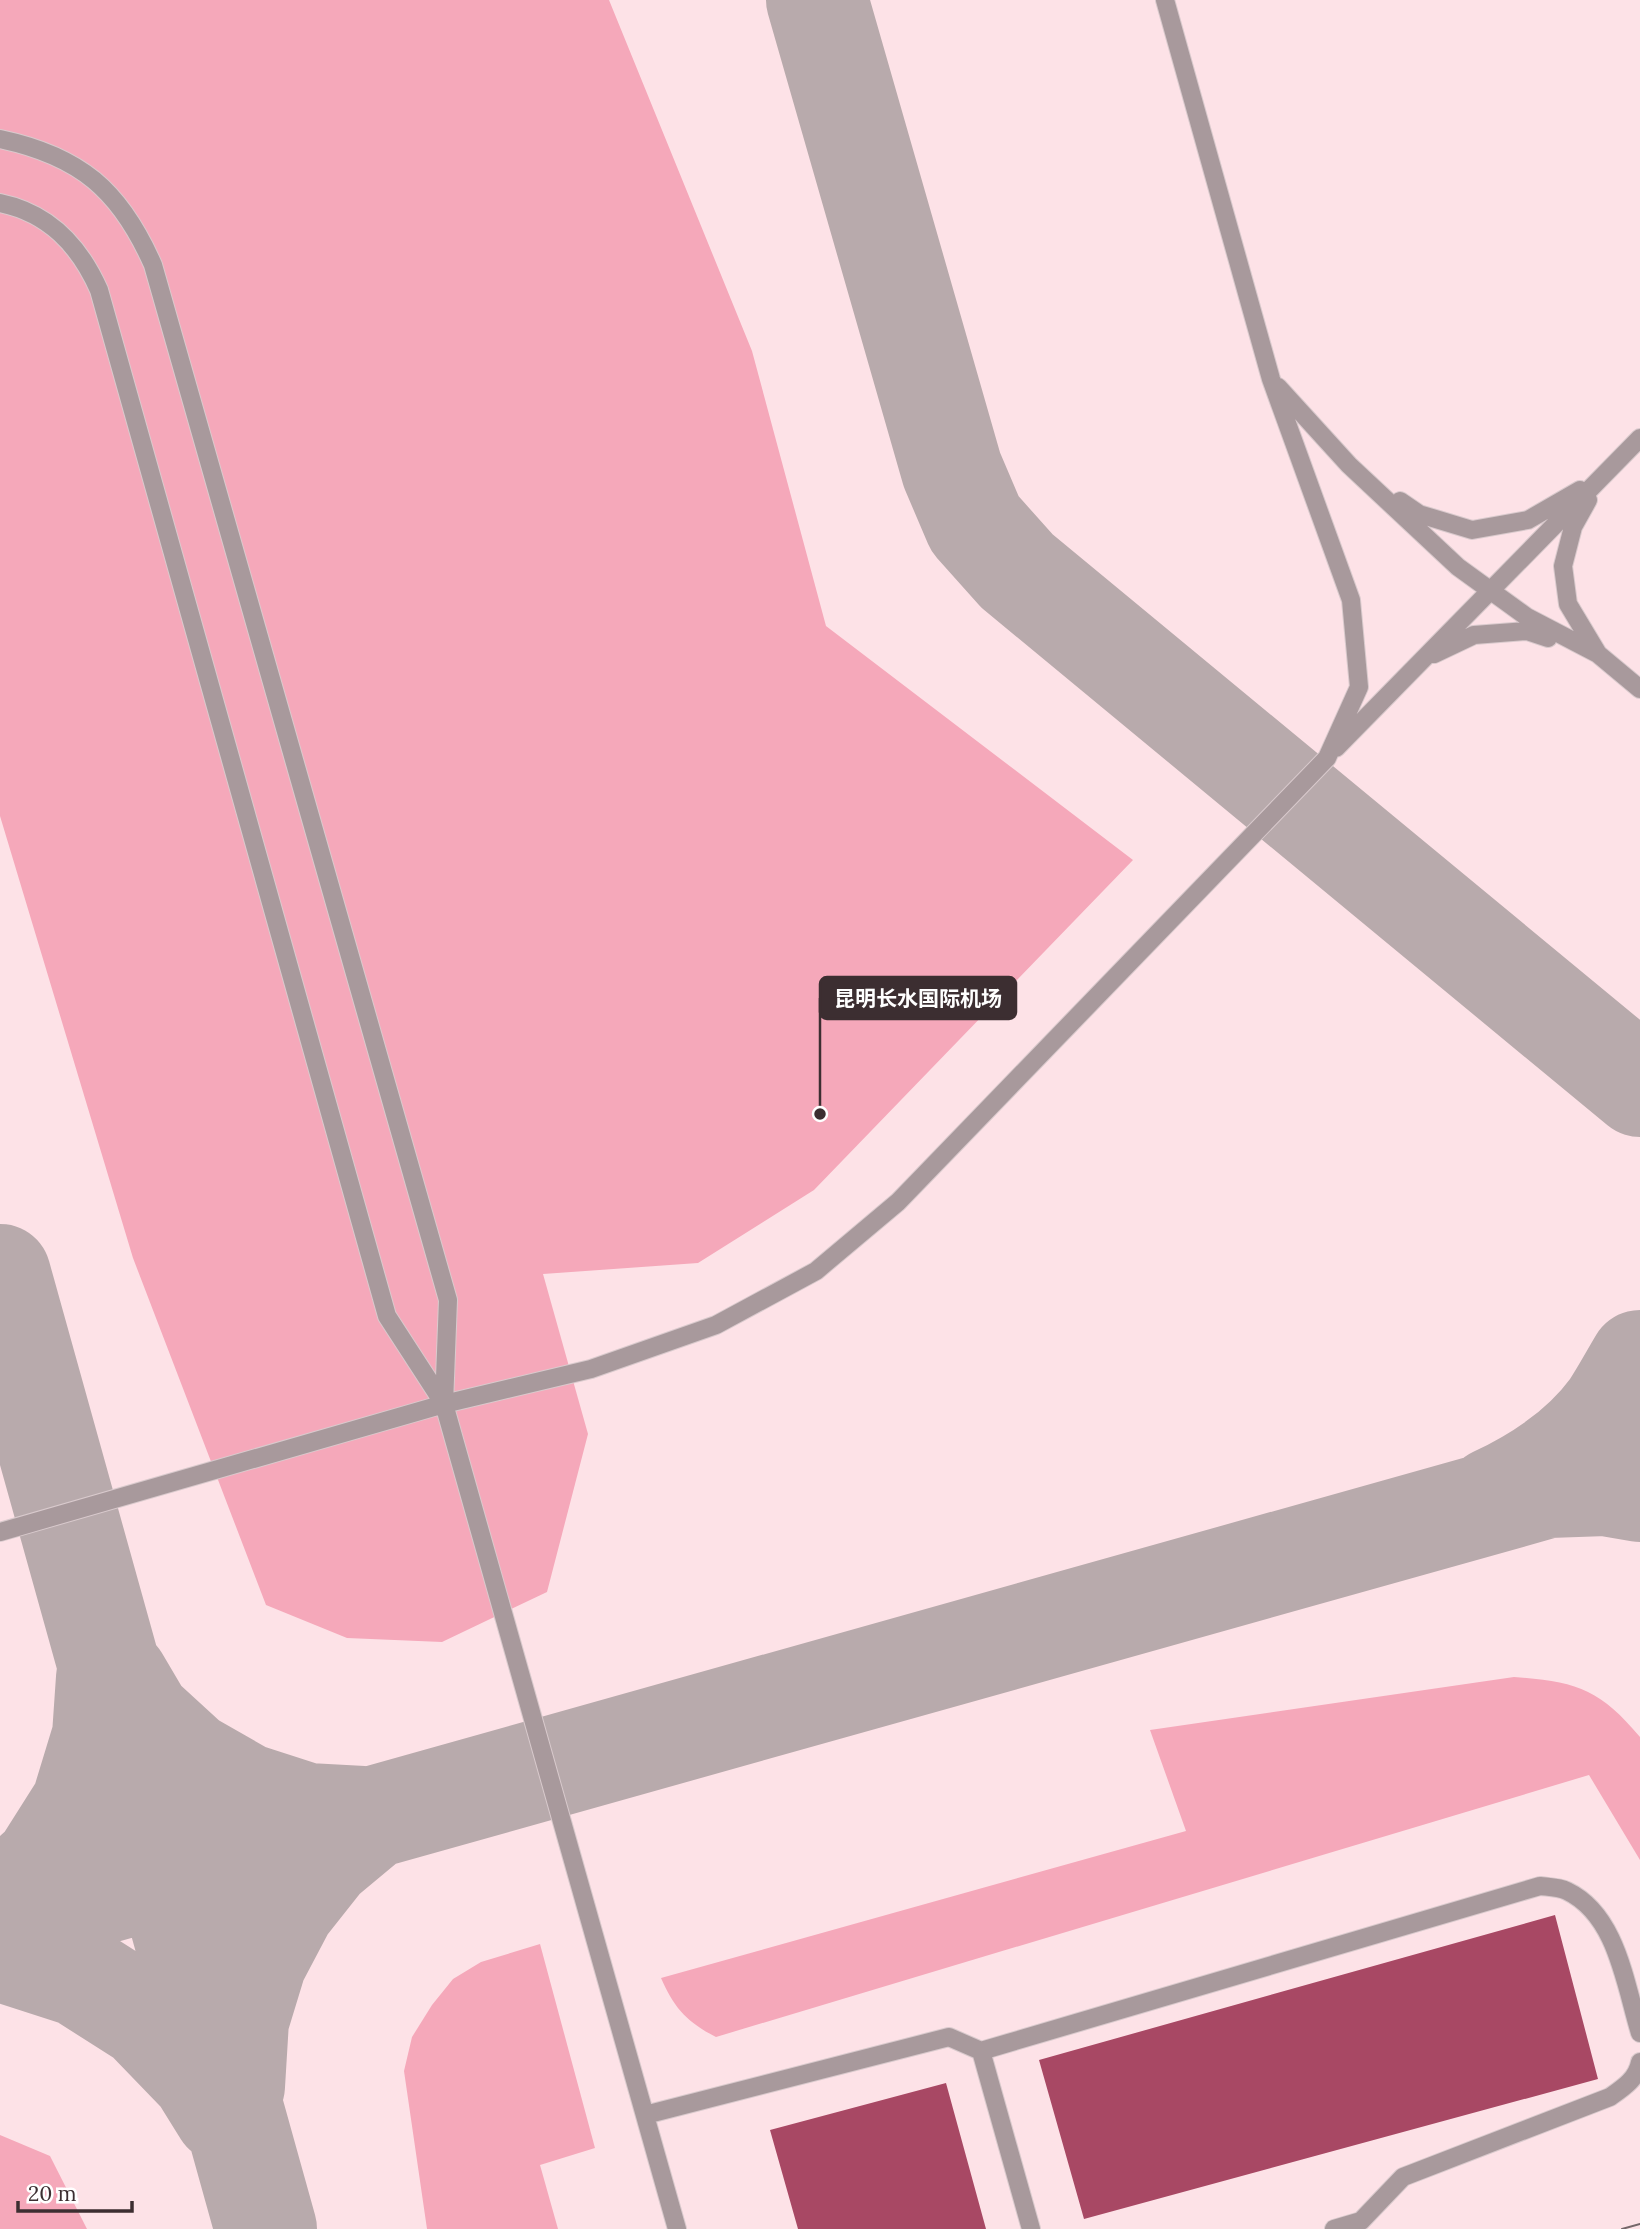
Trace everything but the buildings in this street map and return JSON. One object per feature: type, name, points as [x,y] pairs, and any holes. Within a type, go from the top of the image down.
[{"type":"lane","points":[[1165,0],[1271,379],[1351,600],[1359,687],[1327,758]]},
{"type":"lane","points":[[0,139],[32,146],[65,159],[93,179],[119,203],[139,232],[153,265],[448,1300],[444,1404]]},
{"type":"lane","points":[[0,203],[36,215],[57,229],[89,267],[99,290],[387,1316],[444,1404],[677,2229]]},
{"type":"lane","points":[[1271,379],[1349,465],[1458,567],[1527,617],[1598,654],[1640,689]]},
{"type":"lane","points":[[0,1532],[444,1404],[590,1369],[716,1325],[816,1271],[898,1202],[1640,438]]},
{"type":"lane","points":[[1349,465],[1419,514],[1472,530],[1528,520],[1602,477]]},
{"type":"lane","points":[[1598,654],[1568,604],[1563,566],[1573,527],[1602,477]]},
{"type":"lane","points":[[1421,661],[1474,635],[1527,631],[1598,654]]},
{"type":"lane","points":[[645,2115],[949,2037],[981,2052],[1540,1886],[1564,1889],[1584,1901],[1610,1933],[1640,2033]]},
{"type":"lane","points":[[981,2052],[1031,2229]]},
{"type":"lane","points":[[1334,2229],[1361,2221],[1402,2177],[1610,2097],[1628,2084],[1640,2062]]},
{"type":"shaded area","points":[[0,0],[1640,0],[1640,2229],[0,2229]]},
{"type":"shaded area","points":[[0,0],[609,0],[752,351],[826,626],[1133,860],[814,1190],[698,1263],[543,1274],[588,1434],[547,1592],[442,1642],[347,1638],[266,1605],[133,1258],[0,816]]},
{"type":"shaded area","points":[[1514,1677],[1554,1681],[1585,1690],[1612,1708],[1640,1737],[1640,1860],[1589,1775],[716,2037],[697,2026],[683,2013],[671,1998],[661,1978],[1186,1831],[1150,1730]]},
{"type":"shaded area","points":[[540,1944],[595,2148],[540,2165],[558,2229],[427,2229],[404,2071],[412,2037],[432,2005],[453,1979],[481,1962]]},
{"type":"shaded area","points":[[0,2135],[50,2156],[87,2229],[0,2229]]},
{"type":"taxiway","points":[[817,0],[952,470],[975,524],[1017,571],[1640,1086]]},
{"type":"taxiway","points":[[0,1275],[266,2229]]},
{"type":"taxiway","points":[[1495,1498],[1528,1481],[1574,1449],[1612,1408],[1640,1361]]},
{"type":"taxiway","points":[[0,1922],[1548,1487],[1605,1485],[1640,1491]]},
{"type":"taxiway","points":[[0,1905],[44,1865],[82,1805],[103,1736],[107,1678]]},
{"type":"taxiway","points":[[118,1679],[141,1718],[189,1762],[245,1794],[307,1814],[362,1817]]},
{"type":"taxiway","points":[[234,2086],[238,2020],[256,1961],[285,1906],[323,1858],[371,1818]]},
{"type":"taxiway","points":[[0,1950],[80,1976],[146,2018],[201,2075],[224,2112]]},
{"type":"tram line","points":[[1622,2229],[1640,2224]]},
{"type":"place","name":"昆明长水国际机场","points":[[820,1114]]}]
